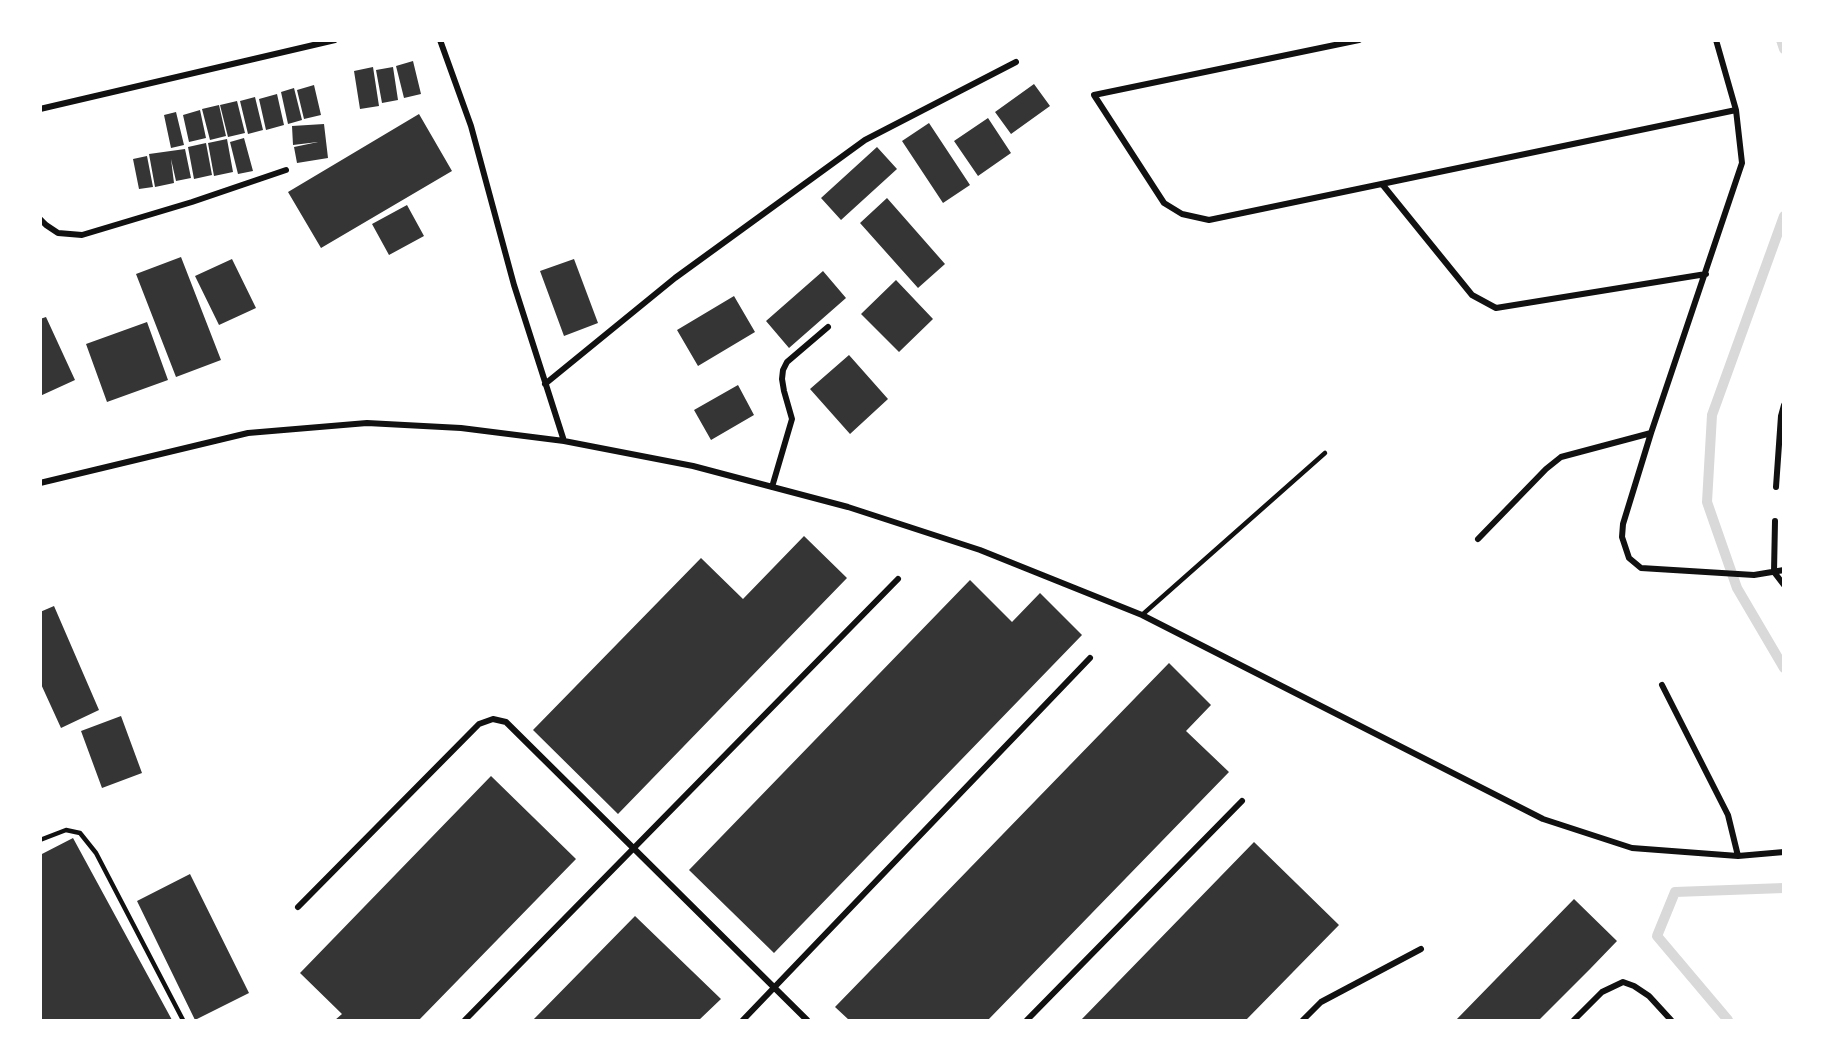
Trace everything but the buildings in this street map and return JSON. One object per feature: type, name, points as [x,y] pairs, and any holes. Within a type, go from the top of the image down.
[{"type":"street","points":[[40,109],[335,40]]},
{"type":"street","points":[[440,40],[471,126],[514,285],[564,441]]},
{"type":"street","points":[[1359,40],[1094,95],[1164,202],[1182,214],[1209,220],[1736,110]]},
{"type":"street","points":[[1716,40],[1736,110],[1742,163],[1623,524],[1622,537],[1629,558],[1641,568],[1754,575],[1784,570]]},
{"type":"street","points":[[545,384],[675,278],[865,140],[1016,62]]},
{"type":"street","points":[[40,219],[58,233],[82,235],[192,202],[286,170]]},
{"type":"street","points":[[1382,184],[1472,295],[1496,308],[1706,274]]},
{"type":"street","points":[[772,487],[792,419],[783,385],[783,370],[787,362],[828,327]]},
{"type":"street","points":[[1776,488],[1784,405]]},
{"type":"street","points":[[40,483],[248,433],[367,423],[462,429],[564,441],[693,466],[848,507],[980,550],[1142,615],[1543,819],[1632,848],[1738,856],[1784,852]]},
{"type":"street","points":[[1478,539],[1546,469],[1561,457],[1652,434]]},
{"type":"street","points":[[1775,521],[1774,572],[1784,585]]},
{"type":"street","points":[[465,1020],[898,579]]},
{"type":"street","points":[[743,1020],[1090,658]]},
{"type":"street","points":[[1662,685],[1728,815],[1738,856]]},
{"type":"street","points":[[298,907],[479,724],[493,719],[506,722],[807,1020]]},
{"type":"street","points":[[1027,1020],[1242,801]]},
{"type":"street","points":[[1303,1020],[1321,1002],[1421,949]]},
{"type":"street","points":[[1574,1020],[1602,992],[1623,982],[1649,996],[1671,1020]]},
{"type":"lane","points":[[1142,615],[1325,453]]},
{"type":"lane","points":[[40,840],[66,830],[80,833],[96,853],[183,1020]]},
{"type":"waterway","points":[[1781,40],[1784,49]]},
{"type":"waterway","points":[[1784,216],[1712,415],[1707,502],[1737,588],[1784,668]]},
{"type":"waterway","points":[[1728,1020],[1657,936],[1675,892],[1784,888]]}]
